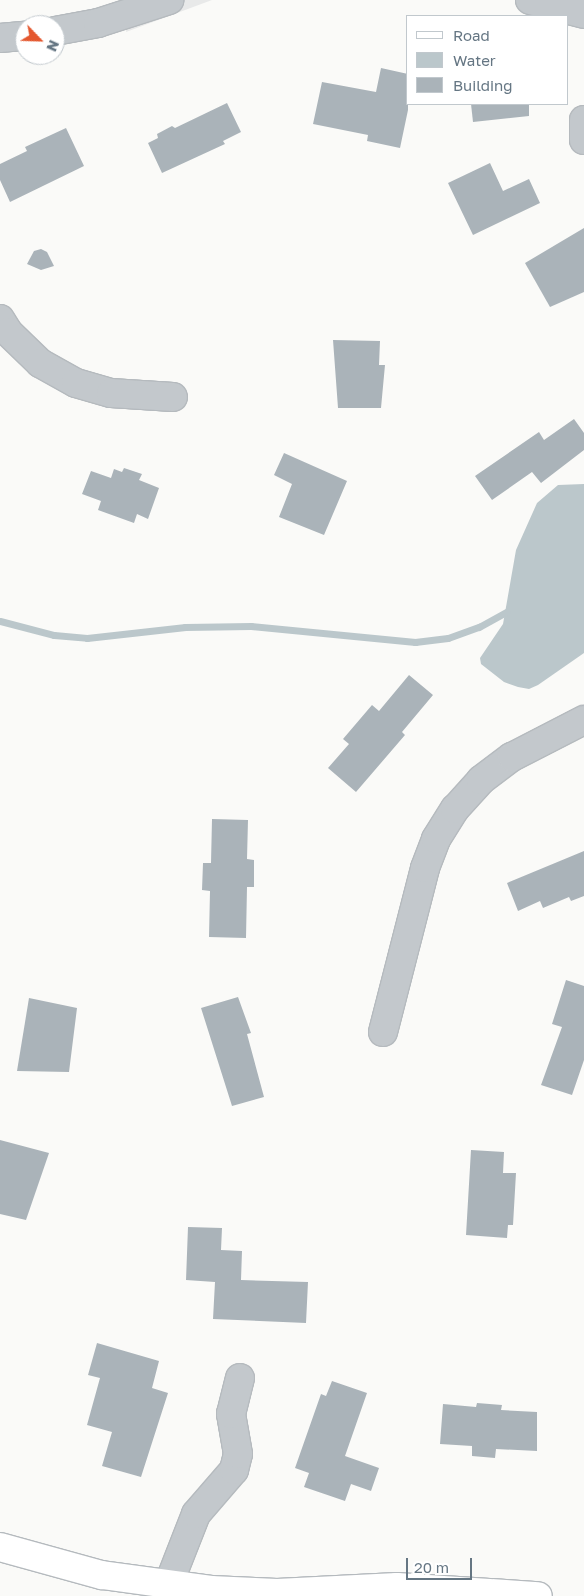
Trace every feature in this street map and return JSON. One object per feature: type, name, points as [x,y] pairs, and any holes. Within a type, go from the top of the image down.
[{"type":"main road","points":[[0,1547],[102,1574],[211,1590],[277,1593],[396,1587],[538,1596]]},
{"type":"street","points":[[65,29],[98,23],[169,0]]},
{"type":"street","points":[[530,0],[584,14]]},
{"type":"street","points":[[0,38],[15,37]]},
{"type":"street","points":[[584,120],[584,140]]},
{"type":"street","points":[[0,319],[8,332],[40,363],[76,384],[111,393],[173,397]]},
{"type":"street","points":[[383,1032],[425,868],[436,839],[455,809],[481,780],[512,757],[584,720]]},
{"type":"street","points":[[169,1583],[196,1514],[234,1470],[238,1454],[231,1414],[240,1378]]},
{"type":"shaded area","points":[[129,0],[212,0],[126,32]]},
{"type":"water","points":[[584,484],[584,653],[538,685],[529,689],[504,682],[481,664],[480,658],[503,624],[516,550],[537,503],[558,485]]},
{"type":"building","points":[[381,68],[406,74],[406,105],[408,105],[408,110],[400,148],[367,141],[368,135],[313,124],[322,82],[376,92]]},
{"type":"building","points":[[227,103],[241,132],[223,141],[225,144],[162,173],[148,143],[158,138],[157,134],[172,126],[175,128]]},
{"type":"building","points":[[471,105],[529,105],[529,116],[473,122]]},
{"type":"building","points":[[66,128],[84,166],[10,202],[0,180],[0,164],[27,151],[25,147]]},
{"type":"building","points":[[490,163],[503,191],[529,179],[540,203],[473,235],[448,183]]},
{"type":"building","points":[[584,228],[584,292],[550,307],[525,263]]},
{"type":"building","points":[[41,249],[47,252],[54,266],[41,270],[27,264],[34,251]]},
{"type":"building","points":[[333,340],[380,341],[379,365],[385,365],[381,408],[338,408]]},
{"type":"building","points":[[574,419],[584,433],[584,450],[541,483],[532,472],[492,500],[475,476],[539,432],[544,440]]},
{"type":"building","points":[[284,453],[347,481],[324,535],[279,517],[292,484],[274,475]]},
{"type":"building","points":[[124,468],[142,474],[139,480],[159,488],[148,519],[137,514],[134,523],[98,510],[101,501],[82,494],[91,471],[111,478],[114,469],[122,472]]},
{"type":"building","points":[[409,675],[433,695],[402,732],[405,735],[356,792],[328,768],[349,744],[343,739],[372,705],[379,711]]},
{"type":"building","points":[[212,819],[248,820],[247,859],[254,860],[254,887],[247,887],[246,938],[209,937],[210,891],[202,890],[203,863],[211,863]]},
{"type":"building","points":[[584,851],[584,896],[571,901],[569,897],[543,908],[540,901],[518,911],[507,883]]},
{"type":"building","points":[[566,980],[584,986],[584,1060],[572,1095],[541,1085],[562,1027],[552,1024]]},
{"type":"building","points":[[238,997],[251,1033],[247,1034],[264,1097],[232,1106],[201,1008]]},
{"type":"building","points":[[29,998],[77,1008],[69,1072],[17,1071]]},
{"type":"building","points":[[0,1140],[49,1153],[26,1220],[0,1214]]},
{"type":"building","points":[[471,1150],[504,1152],[503,1173],[516,1173],[513,1225],[508,1225],[507,1238],[466,1235]]},
{"type":"building","points":[[188,1227],[222,1228],[221,1250],[242,1251],[241,1280],[308,1282],[306,1323],[213,1319],[215,1282],[186,1280]]},
{"type":"building","points":[[97,1343],[159,1361],[152,1388],[168,1393],[141,1477],[102,1466],[112,1432],[87,1425],[100,1378],[88,1375]]},
{"type":"building","points":[[332,1381],[367,1393],[345,1456],[379,1468],[371,1491],[351,1484],[345,1501],[304,1487],[309,1473],[295,1468],[321,1394],[326,1396]]},
{"type":"building","points":[[477,1403],[502,1405],[501,1410],[537,1412],[537,1451],[496,1449],[495,1458],[472,1456],[472,1446],[440,1444],[443,1404],[476,1407]]},
{"type":"waterway","points":[[0,621],[54,635],[87,638],[185,627],[251,626],[415,642],[448,638],[479,627],[506,612]]}]
